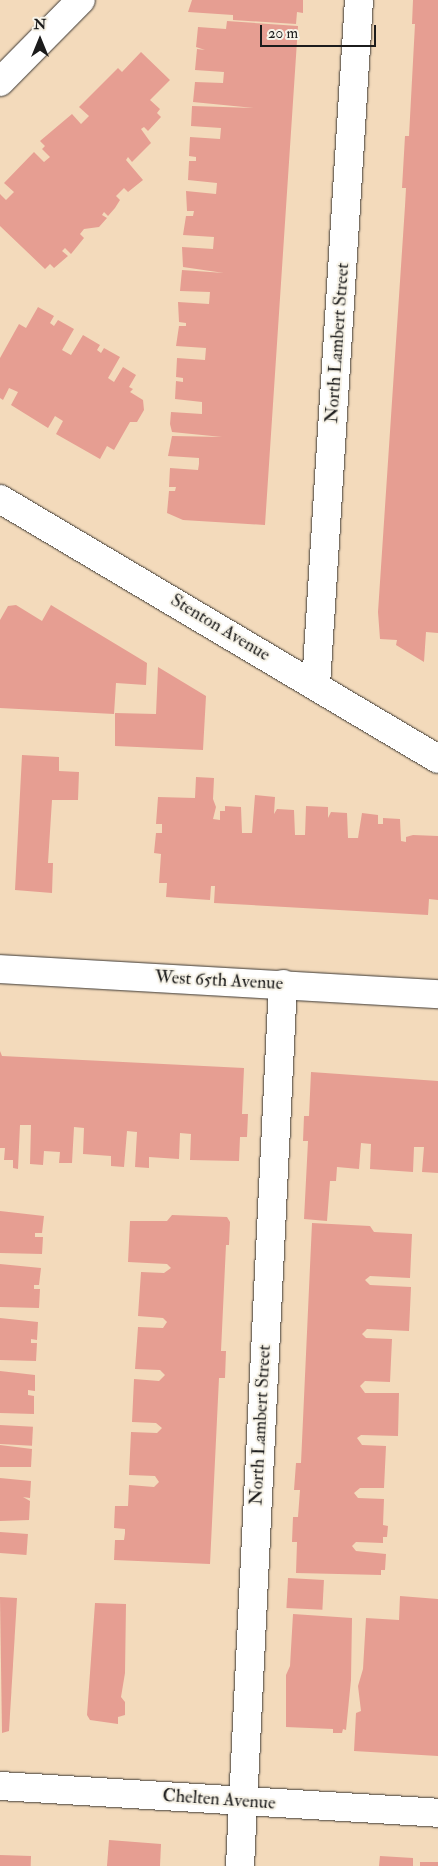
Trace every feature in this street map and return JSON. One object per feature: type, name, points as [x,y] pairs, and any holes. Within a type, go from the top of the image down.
[{"type":"street","points":[[0,82],[81,0]]},
{"type":"street","name":"North Lambert Street","points":[[316,685],[359,0]]},
{"type":"street","name":"Stenton Avenue","points":[[0,499],[438,759]]},
{"type":"street","name":"West 65th Avenue","points":[[0,969],[438,994]]},
{"type":"street","name":"North Lambert Street","points":[[240,1866],[283,984]]},
{"type":"street","name":"Chelten Avenue","points":[[0,1786],[438,1813]]},
{"type":"building","points":[[192,0],[303,0],[303,13],[297,12],[296,24],[233,20],[233,15],[188,12]]},
{"type":"building","points":[[413,0],[438,0],[438,633],[426,632],[424,662],[396,645],[397,640],[380,639],[378,612],[405,206],[406,188],[402,188],[405,136],[409,136],[415,24],[412,24]]},
{"type":"building","points":[[227,21],[298,26],[265,525],[183,520],[167,513],[169,491],[175,491],[176,487],[169,487],[170,468],[198,470],[199,464],[199,458],[168,456],[172,436],[222,437],[172,432],[170,424],[171,412],[202,414],[202,402],[175,399],[176,381],[183,382],[183,378],[176,377],[177,358],[205,360],[206,348],[176,346],[179,326],[186,326],[186,323],[179,322],[178,302],[209,304],[210,292],[180,291],[182,270],[224,273],[183,267],[182,247],[213,249],[214,237],[183,235],[186,216],[193,216],[194,211],[187,211],[186,191],[216,194],[217,183],[188,180],[189,161],[196,161],[196,157],[189,156],[190,137],[220,139],[221,128],[191,126],[192,106],[254,108],[193,102],[195,82],[223,83],[224,72],[195,70],[197,49],[205,50],[196,47],[198,27],[226,29]]},
{"type":"building","points":[[141,52],[170,80],[150,100],[160,109],[157,113],[161,117],[148,131],[144,127],[141,129],[151,143],[132,162],[128,157],[126,160],[143,180],[128,192],[124,188],[116,196],[120,200],[115,208],[108,216],[104,212],[102,215],[107,218],[99,227],[84,229],[80,234],[84,238],[71,254],[65,248],[62,251],[68,256],[54,268],[50,264],[45,269],[0,226],[0,194],[6,200],[14,192],[4,183],[34,152],[44,162],[50,157],[42,149],[45,146],[40,141],[72,114],[81,124],[89,116],[79,107],[118,68],[122,72]]},
{"type":"building","points":[[38,307],[54,316],[50,323],[54,326],[58,320],[74,329],[62,350],[71,355],[83,335],[100,345],[97,350],[101,353],[104,348],[120,357],[108,378],[114,382],[123,367],[136,375],[129,387],[133,389],[130,392],[143,400],[144,410],[137,422],[130,422],[114,450],[107,446],[100,459],[56,434],[63,421],[55,416],[48,428],[11,405],[18,392],[9,388],[3,400],[0,398],[0,358],[19,324],[26,328]]},
{"type":"building","points":[[16,605],[42,621],[51,605],[147,663],[146,685],[116,683],[114,714],[0,708],[0,620],[8,606]]},
{"type":"building","points":[[158,667],[206,696],[203,750],[115,746],[115,713],[156,714]]},
{"type":"building","points":[[22,755],[59,757],[59,771],[79,772],[78,800],[52,800],[48,863],[53,863],[52,893],[15,890]]},
{"type":"building","points":[[196,777],[214,778],[213,799],[216,807],[213,819],[220,820],[220,811],[225,811],[225,806],[241,807],[242,833],[252,833],[255,795],[275,797],[274,814],[277,809],[294,810],[295,835],[305,835],[306,806],[328,807],[328,818],[331,812],[347,813],[348,838],[358,838],[362,813],[378,815],[378,824],[383,824],[383,818],[400,819],[401,841],[406,842],[406,837],[413,835],[438,836],[438,900],[429,899],[428,915],[214,903],[215,886],[211,886],[210,900],[166,897],[167,883],[159,883],[161,854],[154,853],[156,833],[162,833],[162,824],[156,824],[158,797],[195,798]]},
{"type":"building","points":[[0,1051],[2,1056],[244,1068],[242,1114],[248,1114],[247,1137],[240,1137],[239,1161],[190,1160],[191,1134],[180,1133],[179,1159],[149,1157],[149,1168],[135,1167],[137,1132],[127,1131],[124,1167],[111,1166],[111,1156],[83,1154],[84,1128],[74,1127],[72,1163],[59,1163],[60,1152],[44,1151],[43,1165],[30,1164],[31,1125],[20,1125],[18,1169],[13,1168],[13,1160],[4,1160],[5,1148],[0,1148]]},
{"type":"building","points":[[311,1072],[438,1081],[438,1173],[422,1172],[424,1147],[414,1147],[413,1172],[370,1169],[371,1144],[361,1143],[359,1169],[337,1167],[336,1181],[330,1181],[327,1221],[304,1219],[308,1141],[303,1141],[304,1116],[309,1116]]},
{"type":"building","points":[[0,1211],[44,1216],[42,1233],[35,1233],[35,1237],[43,1237],[42,1254],[0,1253]]},
{"type":"building","points":[[172,1215],[227,1217],[230,1222],[229,1245],[226,1245],[221,1351],[226,1351],[225,1378],[219,1378],[210,1564],[114,1560],[115,1540],[124,1540],[125,1533],[125,1529],[114,1528],[115,1506],[128,1506],[129,1485],[154,1487],[159,1482],[155,1476],[129,1475],[131,1432],[157,1433],[162,1428],[156,1423],[132,1422],[134,1379],[159,1381],[165,1375],[160,1370],[135,1369],[138,1327],[163,1328],[167,1322],[163,1318],[138,1316],[141,1272],[164,1273],[171,1268],[167,1264],[128,1262],[130,1221],[167,1221]]},
{"type":"building","points":[[312,1223],[370,1226],[374,1232],[412,1234],[410,1278],[370,1276],[365,1280],[370,1285],[411,1287],[409,1331],[367,1329],[362,1334],[366,1338],[392,1339],[390,1382],[365,1381],[360,1386],[365,1393],[399,1393],[398,1436],[361,1435],[357,1438],[362,1445],[386,1446],[384,1488],[360,1488],[354,1493],[358,1498],[384,1499],[383,1525],[388,1526],[387,1537],[383,1537],[383,1543],[356,1542],[352,1546],[356,1551],[386,1554],[385,1570],[381,1570],[381,1575],[296,1573],[297,1542],[292,1542],[293,1517],[298,1517],[300,1490],[294,1490],[296,1463],[301,1463]]},
{"type":"building","points":[[0,1264],[41,1268],[39,1285],[34,1285],[34,1289],[40,1289],[39,1308],[0,1307]]},
{"type":"building","points":[[0,1318],[38,1322],[37,1340],[31,1339],[31,1343],[37,1343],[36,1361],[0,1360]]},
{"type":"building","points":[[0,1371],[35,1375],[35,1391],[28,1390],[28,1395],[34,1396],[34,1414],[0,1413]]},
{"type":"building","points":[[0,1425],[33,1427],[32,1446],[0,1444]]},
{"type":"building","points":[[0,1445],[32,1449],[31,1467],[0,1467]]},
{"type":"building","points":[[0,1478],[31,1481],[30,1498],[23,1497],[30,1501],[29,1520],[0,1521]]},
{"type":"building","points":[[0,1532],[28,1534],[26,1555],[0,1553]]},
{"type":"building","points":[[288,1578],[324,1580],[322,1610],[286,1608]]},
{"type":"building","points":[[400,1596],[438,1599],[438,1756],[354,1751],[356,1713],[361,1711],[358,1686],[363,1669],[366,1618],[399,1620]]},
{"type":"building","points":[[0,1597],[17,1598],[9,1731],[2,1733]]},
{"type":"building","points":[[95,1603],[126,1604],[125,1673],[121,1697],[125,1702],[125,1715],[118,1717],[118,1724],[90,1720],[87,1715]]},
{"type":"building","points":[[293,1614],[352,1618],[351,1680],[346,1730],[343,1729],[342,1733],[333,1733],[333,1729],[286,1727],[286,1675],[290,1666]]},
{"type":"building","points":[[109,1840],[161,1844],[160,1866],[107,1866]]},
{"type":"building","points":[[0,1855],[31,1856],[31,1866],[0,1866]]},
{"type":"building","points":[[380,1856],[413,1858],[413,1866],[379,1866]]},
{"type":"building","points":[[420,1862],[438,1862],[438,1866],[420,1866]]}]
